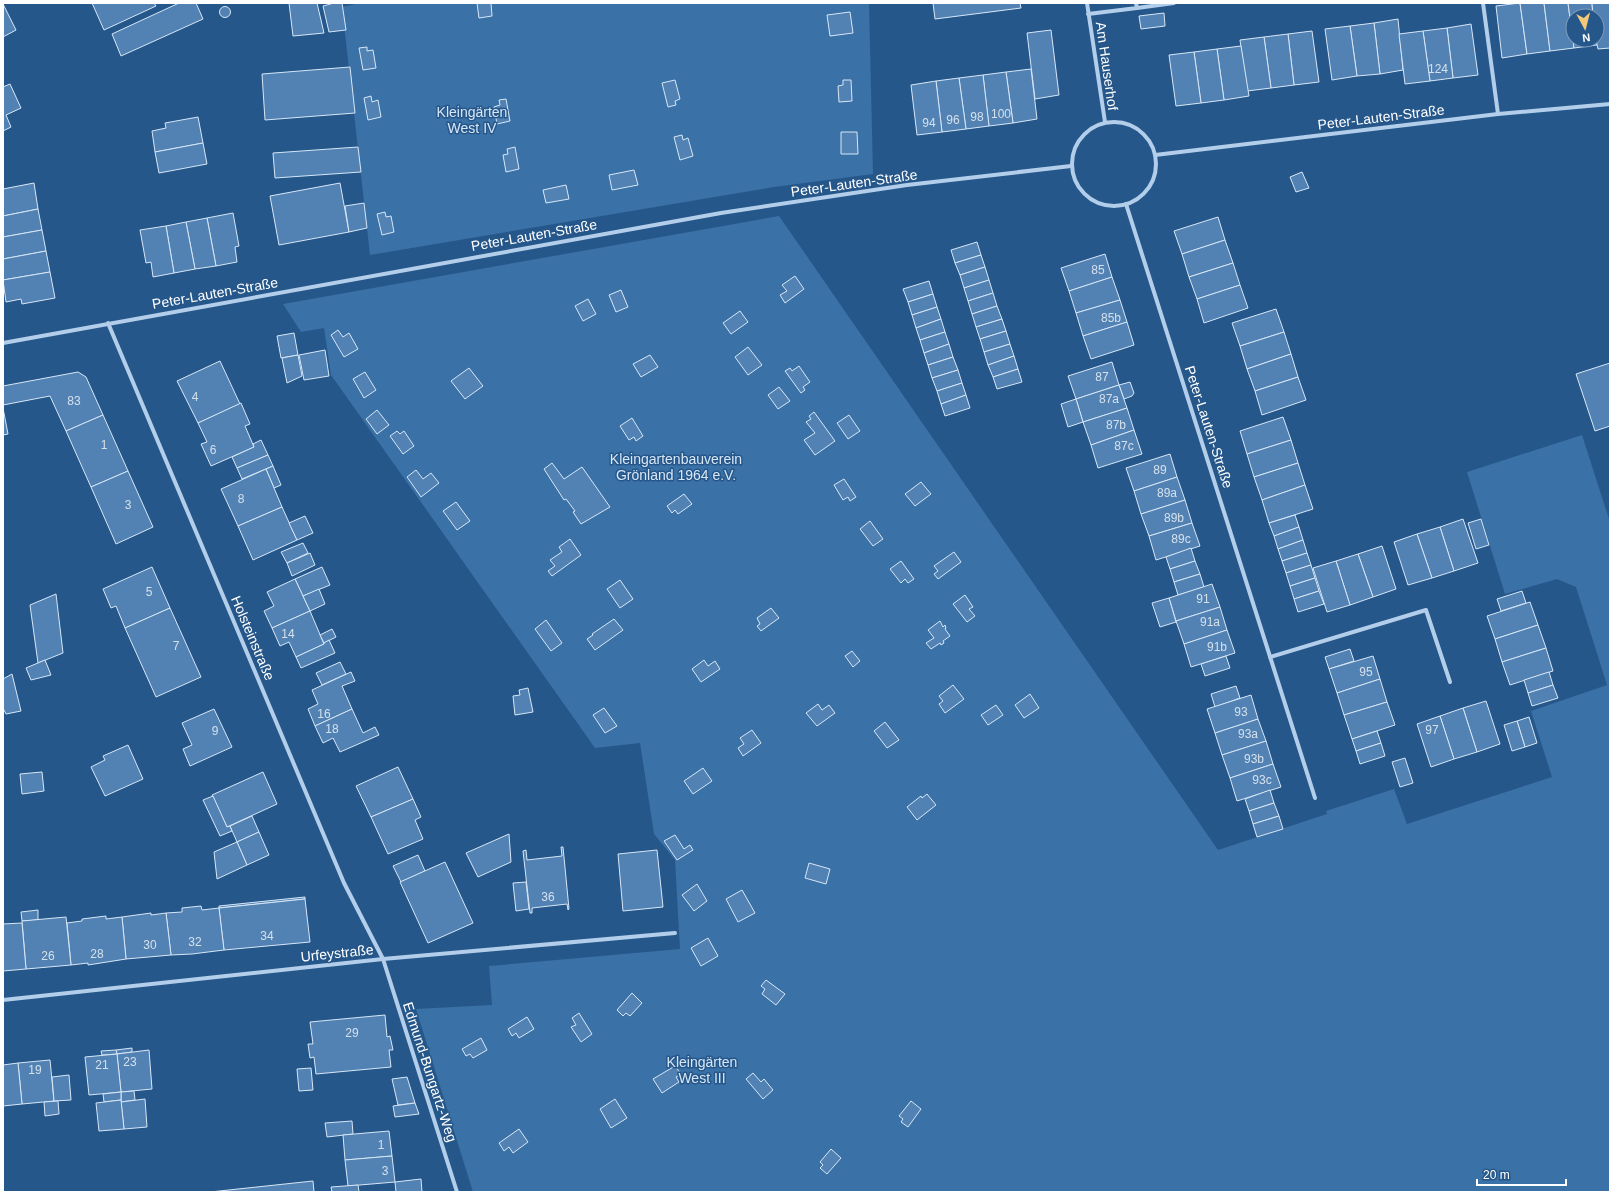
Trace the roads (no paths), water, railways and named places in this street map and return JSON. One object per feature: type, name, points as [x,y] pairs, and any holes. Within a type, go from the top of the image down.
[{"type":"street","name":"Am Hauserhof","points":[[1087,3],[1105,122]]},
{"type":"street","name":"Am Hauserhof","points":[[1088,14],[1136,5],[1174,3]]},
{"type":"street","points":[[1483,3],[1498,114]]},
{"type":"street","name":"Peter-Lauten-Straße","points":[[1155,155],[1498,114],[1610,104]]},
{"type":"street","points":[[1118,121],[1131,125],[1142,132],[1151,143],[1155,155],[1156,168],[1146,193],[1135,201],[1126,204],[1109,206],[1096,203],[1085,196],[1076,185],[1072,173],[1071,159],[1074,146],[1082,135],[1092,127],[1105,122],[1118,121]]},
{"type":"street","name":"Peter-Lauten-Straße","points":[[3,342],[721,213],[907,186],[1071,166]]},
{"type":"street","name":"Peter-Lauten-Straße","points":[[1126,204],[1314,798]]},
{"type":"street","name":"Holsteinstraße","points":[[108,323],[341,876],[383,959]]},
{"type":"street","points":[[1270,657],[1426,610],[1450,682]]},
{"type":"street","name":"Urfeystraße","points":[[3,1000],[383,959],[674,933]]},
{"type":"street","name":"Edmund-Bungartz-Weg","points":[[383,959],[457,1192]]},
{"type":"park label","name":"Kleingärten West IV","points":[[472,120]]},
{"type":"park label","name":"Kleingartenbauverein Grönland 1964 e.V.","points":[[676,468]]},
{"type":"park label","name":"Kleingärten West III","points":[[702,1070]]}]
